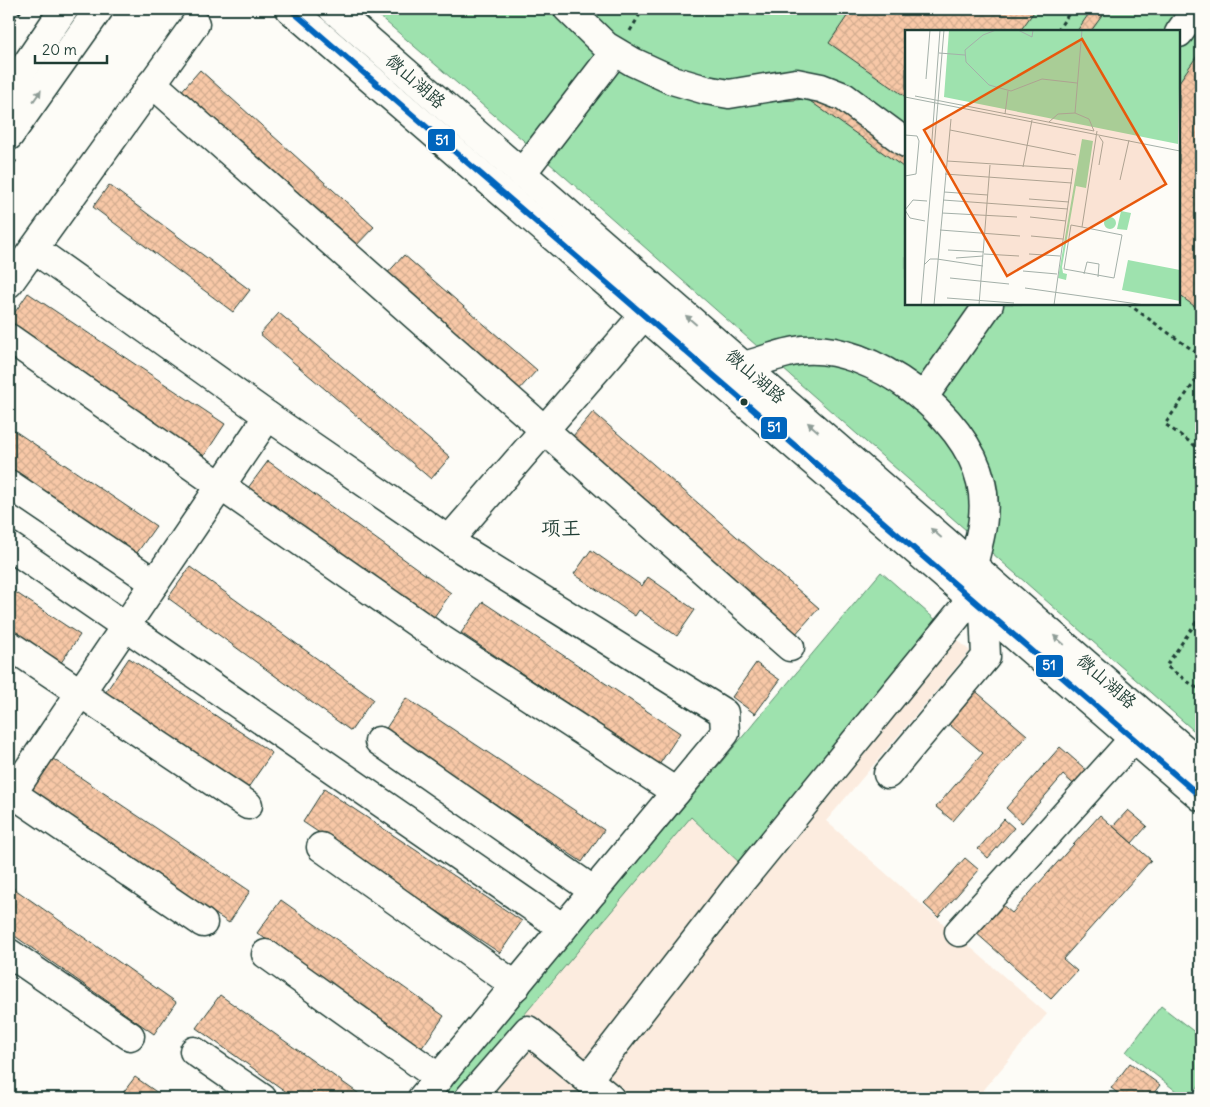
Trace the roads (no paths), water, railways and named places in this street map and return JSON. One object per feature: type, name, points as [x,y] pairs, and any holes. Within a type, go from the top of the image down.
[{"type":"street","points":[[9,90],[64,9]]},
{"type":"street","points":[[9,136],[99,9]]},
{"type":"street","name":"微山湖路","points":[[290,9],[644,315],[979,588],[1142,729],[1201,797]]},
{"type":"street","name":"微山湖路","points":[[333,9],[744,366],[979,588]]},
{"type":"street","points":[[568,9],[606,46],[672,80],[730,94],[796,83],[821,88],[844,97],[905,142]]},
{"type":"street","points":[[1180,32],[1196,9]]},
{"type":"street","points":[[9,283],[195,24]]},
{"type":"street","points":[[522,173],[615,52]]},
{"type":"street","points":[[152,83],[790,647]]},
{"type":"street","points":[[34,249],[268,416],[449,540],[724,713],[725,732],[431,1088],[266,954]]},
{"type":"street","points":[[449,540],[662,294]]},
{"type":"street","points":[[923,398],[988,305]]},
{"type":"street","points":[[9,338],[430,632],[676,792]]},
{"type":"street","points":[[744,366],[789,352],[804,350],[820,350],[870,364],[905,384],[940,413],[962,441],[975,462],[982,483],[984,499],[979,588],[986,658],[888,774]]},
{"type":"street","points":[[203,923],[10,794],[268,416]]},
{"type":"street","points":[[9,484],[155,583]]},
{"type":"street","points":[[9,546],[563,928]]},
{"type":"street","points":[[588,1079],[743,879],[979,588]]},
{"type":"street","points":[[9,645],[248,805]]},
{"type":"street","points":[[959,932],[1142,729]]},
{"type":"street","name":"微山湖路","points":[[1142,729],[1201,764]]},
{"type":"street","points":[[379,741],[594,890]]},
{"type":"street","points":[[321,848],[516,986]]},
{"type":"street","points":[[9,954],[130,1036]]},
{"type":"street","points":[[469,1098],[528,1030],[610,1098]]},
{"type":"street","points":[[194,1051],[262,1098]]},
{"type":"district","name":"项王","points":[[561,527]]}]
